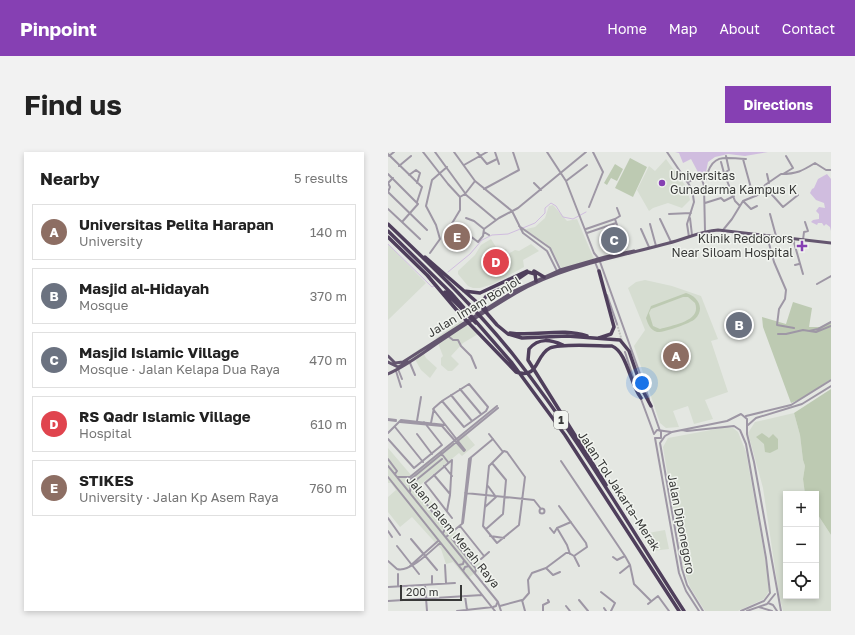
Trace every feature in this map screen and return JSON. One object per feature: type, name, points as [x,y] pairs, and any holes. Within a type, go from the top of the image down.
[{"type":"highway","name":"Jalan Tol Jakarta–Merak","points":[[388,224],[461,296],[515,357],[569,432],[684,611]]},
{"type":"highway","name":"Jalan Tol Jakarta–Merak","points":[[388,231],[451,293],[489,334],[540,399],[679,611]]},
{"type":"highway","points":[[388,237],[489,334]]},
{"type":"highway","points":[[414,248],[437,266],[479,304],[503,332],[511,336],[522,338],[590,337]]},
{"type":"highway","points":[[462,290],[472,293],[480,293],[528,270],[544,277]]},
{"type":"highway","points":[[599,271],[614,327],[611,334],[601,339]]},
{"type":"highway","points":[[537,280],[535,274],[528,272],[509,285],[487,295],[483,300],[483,304],[497,324],[510,333],[519,335],[571,332],[601,339],[620,340],[629,351],[642,390],[651,406]]},
{"type":"highway","points":[[537,273],[537,280]]},
{"type":"highway","points":[[427,275],[460,314],[495,349],[514,371],[524,374],[534,369],[545,352],[551,348],[566,346],[612,346],[620,351],[635,390],[641,398]]},
{"type":"highway","points":[[566,346],[549,340],[539,342],[529,349],[528,360],[603,479],[611,496]]},
{"type":"main road","name":"Jalan Imam Bonjol","points":[[388,374],[410,363],[432,346],[516,290],[544,277],[597,260],[671,242],[705,231],[722,231],[831,242]]},
{"type":"main road","name":"Jalan Imam Bonjol","points":[[490,308],[560,272]]},
{"type":"main road","name":"Jalan Imam Bonjol","points":[[388,356],[395,363],[403,362],[432,346],[464,325]]},
{"type":"main road","points":[[388,369],[388,363],[398,367],[432,346]]},
{"type":"street","points":[[394,152],[389,155],[422,188],[417,202],[418,205],[402,222]]},
{"type":"street","points":[[423,152],[440,174],[461,197]]},
{"type":"street","points":[[435,152],[465,193],[496,220]]},
{"type":"street","points":[[454,152],[475,181],[512,211],[520,228],[547,251],[560,272]]},
{"type":"street","points":[[477,152],[487,164],[497,159]]},
{"type":"street","points":[[464,165],[487,152]]},
{"type":"street","points":[[495,152],[500,164]]},
{"type":"street","points":[[484,189],[518,170],[513,152]]},
{"type":"street","points":[[547,152],[566,181],[580,218],[586,229],[660,431],[661,438],[655,438]]},
{"type":"street","points":[[484,229],[496,220],[518,208],[586,152]]},
{"type":"street","points":[[589,207],[603,172],[593,152]]},
{"type":"street","points":[[667,152],[688,182],[694,195],[690,218],[690,236]]},
{"type":"street","points":[[399,166],[412,156]]},
{"type":"street","points":[[688,182],[708,172],[710,163],[716,158],[726,156],[743,159],[746,158]]},
{"type":"street","points":[[724,173],[730,170],[726,156]]},
{"type":"street","points":[[722,231],[743,201],[761,193],[764,187],[769,183],[793,168],[786,156]]},
{"type":"street","points":[[743,159],[751,188],[756,196]]},
{"type":"street","points":[[721,162],[724,173],[740,206]]},
{"type":"street","points":[[783,174],[787,175],[801,172],[815,163],[826,170],[831,170]]},
{"type":"street","points":[[566,181],[587,164]]},
{"type":"street","points":[[430,253],[440,239],[436,224],[426,206],[432,180],[447,167]]},
{"type":"street","points":[[409,175],[416,170],[420,173],[417,183]]},
{"type":"street","points":[[388,174],[417,202]]},
{"type":"street","points":[[767,174],[769,183]]},
{"type":"street","points":[[701,176],[703,179],[705,203],[705,231]]},
{"type":"street","points":[[392,178],[388,183],[390,187],[388,192],[427,230]]},
{"type":"street","points":[[703,179],[712,179]]},
{"type":"street","points":[[451,225],[460,210],[461,197],[475,181]]},
{"type":"street","points":[[534,183],[541,190]]},
{"type":"street","points":[[764,187],[784,207],[798,195]]},
{"type":"street","points":[[705,203],[721,198],[724,201],[734,196]]},
{"type":"street","points":[[743,201],[751,209],[757,206]]},
{"type":"street","points":[[586,229],[620,216],[617,208]]},
{"type":"street","points":[[388,209],[420,239]]},
{"type":"street","points":[[669,214],[691,213]]},
{"type":"street","points":[[770,214],[776,236]]},
{"type":"street","points":[[466,218],[472,220],[484,229]]},
{"type":"street","points":[[615,219],[618,228]]},
{"type":"street","points":[[660,219],[671,242]]},
{"type":"street","points":[[803,240],[804,232],[808,230],[805,222]]},
{"type":"street","points":[[587,233],[616,223]]},
{"type":"street","points":[[650,224],[656,246]]},
{"type":"street","points":[[461,228],[478,242],[484,232],[484,229]]},
{"type":"street","points":[[520,228],[550,248],[560,272]]},
{"type":"street","points":[[641,229],[649,247]]},
{"type":"street","points":[[484,232],[489,235]]},
{"type":"street","points":[[743,233],[746,238]]},
{"type":"street","points":[[767,235],[774,262],[786,290],[785,299],[779,309],[777,325],[794,328]]},
{"type":"street","points":[[793,239],[803,274]]},
{"type":"street","points":[[547,251],[550,248]]},
{"type":"street","points":[[597,260],[599,271],[617,324]]},
{"type":"street","points":[[795,265],[799,264]]},
{"type":"street","points":[[817,284],[831,276]]},
{"type":"street","points":[[809,331],[821,328],[831,322]]},
{"type":"street","points":[[778,334],[786,334],[803,330],[816,332],[831,326]]},
{"type":"street","points":[[448,336],[453,340],[457,339],[461,346],[468,351],[476,368]]},
{"type":"street","points":[[625,352],[654,434],[656,431],[672,432],[728,421],[739,414],[755,414],[791,405],[831,380]]},
{"type":"street","points":[[410,363],[415,375]]},
{"type":"street","points":[[397,370],[402,379]]},
{"type":"street","points":[[397,370],[401,387]]},
{"type":"street","points":[[431,423],[433,410],[442,400],[469,384],[488,406],[488,409],[463,427],[442,400]]},
{"type":"street","points":[[747,426],[756,418],[796,408],[831,386]]},
{"type":"street","points":[[460,389],[481,415]]},
{"type":"street","points":[[451,395],[472,421]]},
{"type":"street","points":[[417,421],[421,397]]},
{"type":"street","points":[[388,459],[398,471],[396,476],[410,478],[498,407]]},
{"type":"street","points":[[433,410],[446,425],[450,433]]},
{"type":"street","points":[[755,414],[756,418]]},
{"type":"street","points":[[745,415],[748,419],[747,426],[750,448],[780,611]]},
{"type":"street","points":[[388,420],[396,420]]},
{"type":"street","points":[[388,433],[401,421],[417,421],[424,423],[442,445],[422,462],[412,468],[388,439]]},
{"type":"street","points":[[409,421],[446,425]]},
{"type":"street","points":[[431,423],[442,426],[450,433],[465,450],[464,451],[457,441]]},
{"type":"street","points":[[704,429],[712,424]]},
{"type":"street","points":[[681,430],[687,431],[728,425],[734,426],[740,430],[748,459],[757,504],[770,593],[766,599],[760,603],[741,611]]},
{"type":"street","points":[[395,427],[422,462]]},
{"type":"street","name":"Jalan Diponegoro","points":[[672,432],[662,440],[660,450],[677,550],[687,585],[703,611]]},
{"type":"street","points":[[417,434],[432,454]]},
{"type":"street","points":[[489,434],[503,452],[507,452],[525,475],[519,525],[497,543],[483,526],[489,468],[503,452]]},
{"type":"street","name":"Jalan Diponegoro","points":[[654,434],[679,573],[686,591],[699,611]]},
{"type":"street","points":[[446,537],[464,520],[465,493],[471,457],[493,439]]},
{"type":"street","points":[[657,446],[660,450]]},
{"type":"street","points":[[748,459],[750,448]]},
{"type":"street","points":[[440,454],[442,459],[447,464]]},
{"type":"street","points":[[440,454],[447,464],[452,476]]},
{"type":"street","points":[[442,459],[415,481],[414,487],[445,529],[443,533]]},
{"type":"street","points":[[447,510],[453,461],[447,464],[425,483],[452,518]]},
{"type":"street","points":[[561,461],[625,556],[630,565],[634,584],[651,601]]},
{"type":"street","points":[[486,529],[502,515],[504,497],[505,479],[492,463]]},
{"type":"street","name":"Jalan Palem Merah Raya","points":[[388,466],[446,537],[454,544],[464,560],[498,602],[501,611]]},
{"type":"street","points":[[489,468],[495,466]]},
{"type":"street","points":[[434,475],[450,495]]},
{"type":"street","name":"Jalan Palem Merah Raya","points":[[388,478],[492,608],[496,611]]},
{"type":"street","points":[[410,478],[410,493]]},
{"type":"street","points":[[488,486],[496,496]]},
{"type":"street","points":[[665,492],[669,500]]},
{"type":"street","points":[[465,493],[523,498],[535,501],[542,509]]},
{"type":"street","points":[[485,507],[496,499],[496,496]]},
{"type":"street","points":[[757,504],[760,496]]},
{"type":"street","points":[[559,506],[587,547],[574,556]]},
{"type":"street","points":[[388,518],[400,535]]},
{"type":"street","points":[[550,528],[554,533],[557,528],[571,522]]},
{"type":"street","points":[[460,525],[484,556]]},
{"type":"street","points":[[557,528],[567,545],[570,554]]},
{"type":"street","points":[[388,531],[392,537]]},
{"type":"street","points":[[490,536],[504,538]]},
{"type":"street","points":[[411,538],[437,570]]},
{"type":"street","points":[[452,539],[454,544],[463,552],[476,568],[475,573]]},
{"type":"street","points":[[388,561],[399,570],[409,567],[439,542]]},
{"type":"street","points":[[763,543],[770,555]]},
{"type":"street","points":[[396,546],[419,574]]},
{"type":"street","points":[[675,556],[677,550]]},
{"type":"street","points":[[481,559],[489,552]]},
{"type":"street","points":[[500,606],[522,601],[530,593],[528,577],[532,573],[546,568],[566,553],[574,556],[579,566]]},
{"type":"street","points":[[613,557],[617,560],[625,556]]},
{"type":"street","points":[[458,565],[464,564],[464,560]]},
{"type":"street","points":[[445,565],[446,583]]},
{"type":"street","points":[[620,573],[630,565]]},
{"type":"street","points":[[463,572],[464,567],[469,566]]},
{"type":"street","points":[[546,568],[553,575],[560,572]]},
{"type":"street","points":[[398,574],[398,586]]},
{"type":"street","points":[[432,576],[432,584]]},
{"type":"street","points":[[388,587],[455,583]]},
{"type":"street","points":[[425,585],[427,611]]},
{"type":"street","points":[[767,604],[776,591]]},
{"type":"street","points":[[601,592],[615,603],[611,611]]},
{"type":"street","points":[[388,602],[482,595]]},
{"type":"street","points":[[466,596],[467,610]]},
{"type":"street","points":[[648,604],[658,596],[669,611]]},
{"type":"street","points":[[543,611],[543,605],[549,602],[548,600]]},
{"type":"street","points":[[579,600],[588,611]]},
{"type":"street","points":[[522,601],[525,611]]},
{"type":"street","points":[[457,611],[492,608],[496,606],[498,602]]},
{"type":"street","points":[[747,611],[767,604],[778,603]]},
{"type":"street","points":[[774,604],[777,611]]},
{"type":"street","points":[[566,606],[570,611]]},
{"type":"street","points":[[758,607],[772,611]]},
{"type":"shaded area","points":[[675,152],[768,152],[745,156],[728,154],[715,157],[708,162],[706,172],[699,174],[691,159],[683,163],[679,153]]},
{"type":"shaded area","name":"Universitas Gunadarma Kampus K","points":[[666,159],[687,188],[690,200],[682,208],[668,203],[653,208],[649,211],[637,190],[649,166],[655,171]]},
{"type":"shaded area","points":[[827,174],[831,179],[831,231],[830,227],[826,224],[824,226],[822,223],[818,223],[817,225],[811,222],[819,219],[819,214],[816,211],[819,207],[825,208],[824,203],[816,200],[810,193],[818,179]]},
{"type":"shaded area","points":[[553,205],[567,221],[577,219],[594,259],[562,269],[552,250],[545,243],[522,230],[535,227],[545,218],[549,206]]},
{"type":"shaded area","points":[[491,239],[499,252],[506,249],[508,254],[515,250],[519,251],[531,244],[539,251],[523,260],[524,267],[493,284],[480,288],[468,286],[458,274],[458,271],[475,255],[481,245]]},
{"type":"shaded area","points":[[388,244],[426,283],[388,320]]},
{"type":"shaded area","points":[[645,280],[672,286],[701,296],[718,339],[711,341],[728,392],[705,400],[713,419],[694,424],[688,406],[673,411],[679,427],[666,428],[660,423],[634,346],[645,330],[628,288],[636,282]]},
{"type":"shaded area","points":[[461,321],[478,334],[463,343],[451,356],[459,364],[452,371],[448,371],[441,365],[441,358],[443,356],[436,338]]},
{"type":"shaded area","points":[[421,348],[426,358],[437,368],[430,378],[421,370],[412,354]]},
{"type":"shaded area","points":[[794,413],[800,435],[805,466],[803,479],[805,491],[783,491],[783,599],[819,599],[819,517],[831,535],[831,611],[783,611],[779,595],[763,488],[748,433],[755,422]]},
{"type":"shaded area","points":[[727,427],[733,428],[738,432],[746,452],[768,575],[769,591],[764,599],[738,611],[705,611],[690,587],[683,567],[663,447],[668,438]]},
{"type":"shaded area","points":[[464,432],[475,445],[462,456],[459,453],[419,486],[483,567],[467,579],[453,562],[446,564],[441,549],[412,517],[400,527],[388,512],[388,497],[396,490],[391,483],[388,483],[388,448],[411,475]]},
{"type":"shaded area","points":[[665,530],[669,549],[652,551],[642,534]]},
{"type":"green space","points":[[630,158],[647,167],[633,197],[615,188]]},
{"type":"green space","points":[[615,164],[623,169],[617,181],[611,178],[607,185],[604,183]]},
{"type":"green space","points":[[686,293],[697,300],[700,311],[692,321],[671,329],[657,332],[651,328],[646,318],[651,306]],"holes":[[[683,297],[688,297],[695,303],[696,309],[690,318],[679,324],[660,329],[653,326],[649,313],[651,309]]]},
{"type":"green space","points":[[793,302],[812,308],[809,327],[821,327],[831,321],[831,379],[803,398],[791,403],[763,327],[762,317],[786,324]]},
{"type":"green space","points":[[831,389],[831,535],[819,517],[819,491],[805,491],[803,479],[805,466],[800,435],[794,413]]},
{"type":"green space","points":[[762,433],[769,438],[773,434],[778,439],[778,449],[770,453],[765,452],[764,444],[756,437]]},
{"type":"waterway","points":[[448,272],[470,254],[482,240],[492,235],[508,234],[535,223],[545,213],[545,208],[551,203],[556,206],[563,217],[573,219],[586,212]]},
{"type":"waterway","points":[[388,244],[432,287],[434,286]]},
{"type":"tunnel","points":[[617,324],[622,341]]},
{"type":"place","name":"Universitas Gunadarma Kampus K","points":[[662,183]]},
{"type":"place","name":"STIKES","points":[[457,237]]},
{"type":"place","name":"Masjid Islamic Village","points":[[614,240]]},
{"type":"place","name":"Klinik Reddorors Near Siloam Hospital","points":[[802,246]]},
{"type":"place","name":"RS Qadr Islamic Village","points":[[496,262]]},
{"type":"place","name":"Masjid al-Hidayah","points":[[739,325]]},
{"type":"place","name":"Universitas Pelita Harapan","points":[[676,356]]}]
